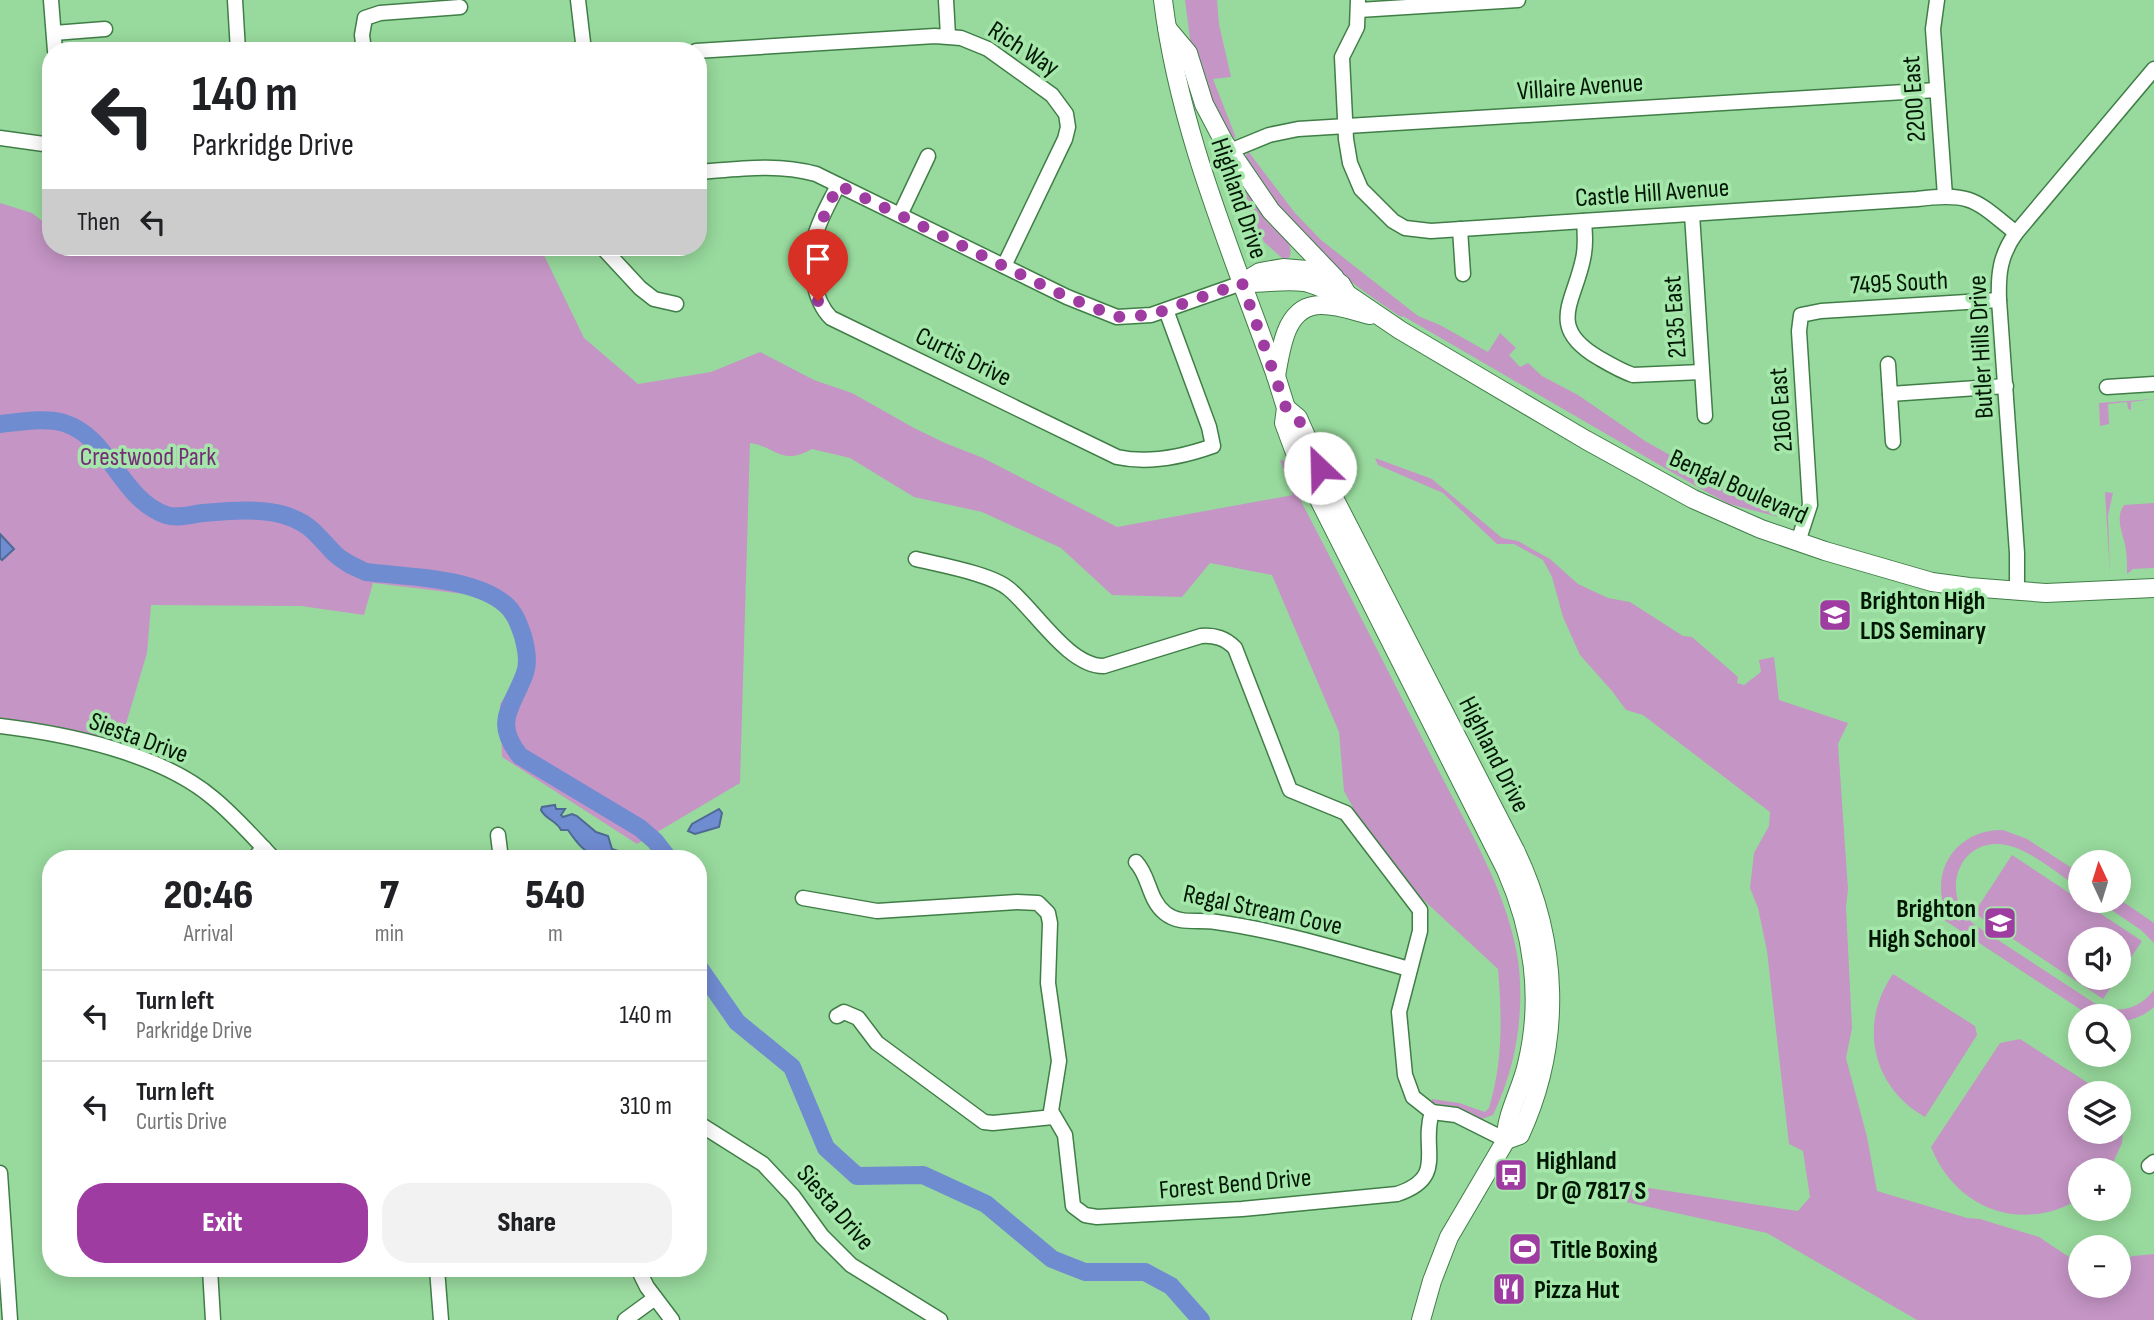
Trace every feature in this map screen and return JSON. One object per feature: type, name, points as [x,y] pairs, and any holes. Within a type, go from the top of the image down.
[{"type":"main road","name":"Highland Drive","points":[[1163,0],[1190,131],[1286,408],[1298,418],[1331,492],[1515,850],[1539,909],[1550,974],[1549,1037],[1540,1080],[1520,1135],[1506,1140],[1449,1237],[1421,1320]]},
{"type":"main road","points":[[1167,28],[1188,53],[1204,104],[1230,151],[1271,211],[1344,289]]},
{"type":"main road","name":"Bengal Boulevard","points":[[1242,283],[1300,282],[1317,285],[1336,295],[1344,289],[1384,318],[1495,387],[1693,499],[1798,542],[1932,582],[2050,593],[2154,588]]},
{"type":"main road","points":[[1276,376],[1282,341],[1290,321],[1302,310],[1319,304],[1384,318]]},
{"type":"street","points":[[51,0],[54,42]]},
{"type":"street","points":[[235,0],[238,42]]},
{"type":"street","points":[[579,0],[582,42]]},
{"type":"street","points":[[946,0],[948,36]]},
{"type":"street","points":[[1359,5],[1518,0]]},
{"type":"street","name":"2200 East","points":[[1937,0],[1933,29],[1945,195]]},
{"type":"street","name":"Castle Hill Avenue","points":[[1359,5],[1357,27],[1342,57],[1350,163],[1360,189],[1393,221],[1405,228],[1418,231],[1460,229],[1945,195],[1971,199],[2016,233]]},
{"type":"street","points":[[363,42],[365,18],[380,13],[460,7]]},
{"type":"street","points":[[54,33],[105,29]]},
{"type":"street","name":"Rich Way","points":[[707,50],[948,36],[975,42],[988,49],[1052,95],[1066,114],[1068,127],[1065,139],[1004,266]]},
{"type":"street","name":"Butler Hills Drive","points":[[2017,592],[2017,553],[1999,300],[2000,262],[2016,233],[2154,69]]},
{"type":"street","name":"Villaire Avenue","points":[[1230,151],[1284,131],[1937,90]]},
{"type":"street","points":[[0,138],[42,144]]},
{"type":"street","points":[[900,215],[928,156]]},
{"type":"street","points":[[707,172],[788,167],[816,174],[1067,297],[1117,317],[1151,315],[1242,283]]},
{"type":"street","name":"Curtis Drive","points":[[838,185],[817,230],[813,255],[818,301],[831,318],[1117,457],[1134,461],[1152,460],[1194,453],[1213,446],[1209,427],[1166,310]]},
{"type":"street","name":"2135 East","points":[[1692,214],[1705,416]]},
{"type":"street","points":[[1584,221],[1583,258],[1567,307],[1570,329],[1576,341],[1587,351],[1633,375],[1702,372]]},
{"type":"street","points":[[1460,229],[1463,274]]},
{"type":"street","points":[[610,256],[654,299],[676,304]]},
{"type":"street","name":"7495 South","points":[[1801,315],[1821,311],[1999,300]]},
{"type":"street","name":"2160 East","points":[[1798,542],[1811,505],[1799,331],[1801,315]]},
{"type":"street","points":[[1888,364],[1893,442]]},
{"type":"street","points":[[2107,387],[2154,384]]},
{"type":"street","points":[[1890,394],[2006,386]]},
{"type":"street","points":[[916,558],[1006,586],[1079,658],[1097,666],[1201,636],[1215,636],[1230,643],[1240,657],[1290,790],[1346,813],[1420,910],[1420,930],[1399,1012],[1405,1075],[1413,1097],[1432,1112],[1456,1115],[1506,1140]]},
{"type":"street","name":"Siesta Drive","points":[[0,726],[36,730],[85,741],[167,770],[213,798],[265,850]]},
{"type":"street","points":[[498,835],[500,850]]},
{"type":"street","name":"Regal Stream Cove","points":[[1136,862],[1144,870],[1156,904],[1166,914],[1178,920],[1214,922],[1316,942],[1409,969]]},
{"type":"street","name":"Forest Bend Drive","points":[[803,898],[877,911],[1017,902],[1038,903],[1044,907],[1050,923],[1048,983],[1059,1061],[1051,1101],[1053,1117],[1065,1135],[1073,1206],[1086,1215],[1097,1217],[1242,1209],[1397,1194],[1421,1183],[1427,1173],[1430,1154],[1428,1131],[1432,1112]]},
{"type":"street","points":[[836,1016],[844,1012],[858,1018],[877,1042],[984,1122],[993,1124],[1053,1117]]},
{"type":"street","name":"Siesta Drive","points":[[707,1129],[763,1164],[793,1196],[822,1236],[851,1265],[940,1320]]},
{"type":"street","points":[[0,1173],[10,1320]]},
{"type":"street","points":[[211,1277],[214,1320]]},
{"type":"street","points":[[438,1277],[441,1320]]},
{"type":"street","points":[[643,1277],[673,1320]]},
{"type":"street","points":[[625,1320],[655,1298]]},
{"type":"green space","points":[[1185,0],[1217,0],[1219,24],[1231,77],[1213,79],[1236,138],[1226,135],[1215,114],[1191,47]]},
{"type":"green space","points":[[1220,150],[1268,223],[1288,243],[1291,253],[1289,258],[1282,258],[1264,242],[1257,226],[1248,217],[1241,195],[1219,155]]},
{"type":"green space","points":[[1248,151],[1295,213],[1321,240],[1418,316],[1488,352],[1500,333],[1516,348],[1509,355],[1520,367],[1528,363],[1542,376],[1578,395],[1645,441],[1764,508],[1794,521],[1729,504],[1387,308],[1333,268],[1297,233],[1245,158]]},
{"type":"green space","name":"Crestwood Park","points":[[0,203],[32,213],[42,221],[42,256],[544,256],[584,338],[638,384],[711,372],[760,352],[814,380],[852,393],[914,428],[983,458],[1117,527],[1293,495],[1280,460],[1284,461],[1303,505],[1498,889],[1513,936],[1520,980],[1519,1020],[1513,1059],[1493,1115],[1482,1119],[1458,1107],[1431,1103],[1432,1099],[1459,1103],[1485,1112],[1489,1108],[1497,1073],[1500,1039],[1498,969],[1403,881],[1358,817],[1344,791],[1339,732],[1272,575],[1210,563],[1182,597],[1112,595],[1061,548],[982,512],[914,497],[850,458],[812,449],[785,456],[750,443],[740,783],[637,844],[502,757],[500,704],[525,662],[503,605],[464,594],[373,583],[364,615],[301,606],[151,605],[147,653],[120,744],[79,731],[0,718]]},
{"type":"green space","points":[[2154,399],[2131,402],[2131,410],[2128,409],[2127,402],[2108,404],[2109,424],[2100,426],[2099,403]]},
{"type":"green space","points":[[1375,458],[1432,479],[1502,538],[1518,541],[1550,559],[1578,584],[1608,598],[1630,602],[1683,636],[1692,637],[1738,677],[1737,683],[1744,685],[1761,672],[1759,660],[1774,657],[1779,700],[1848,723],[1838,744],[1848,889],[1846,907],[1852,1028],[1846,1058],[1867,1137],[1877,1191],[2039,1237],[2068,1256],[2068,1298],[2131,1298],[2131,1257],[2154,1254],[2154,1320],[1917,1320],[1767,1233],[1626,1202],[1623,1184],[1798,1211],[1810,1197],[1803,1151],[1789,1144],[1767,951],[1758,908],[1750,888],[1754,853],[1769,826],[1770,812],[1643,715],[1626,710],[1580,655],[1563,617],[1552,577],[1543,560],[1514,544],[1497,544],[1443,493],[1378,465]]},
{"type":"green space","points":[[2105,492],[2113,493],[2108,515],[2110,575]]},
{"type":"green space","points":[[2154,503],[2154,568],[2133,569],[2127,574],[2121,510],[2124,505]]},
{"type":"green space","points":[[2003,830],[2027,839],[2068,866],[2068,880],[2025,852],[2006,845],[1989,845],[1976,850],[1965,859],[1959,871],[1957,899],[1964,913],[1975,925],[2068,986],[2068,990],[2075,990],[2096,1004],[2072,1004],[1932,912],[1939,901],[1943,903],[1942,875],[1954,851],[1963,842],[1988,831]]},
{"type":"green space","points":[[2012,855],[2068,892],[2068,914],[2101,914],[2121,927],[2068,927],[2068,976],[1974,913]]},
{"type":"green space","points":[[2132,908],[2154,923],[2154,943],[2141,930],[2117,914],[2132,914]]},
{"type":"green space","points":[[2131,934],[2142,941],[2131,957]]},
{"type":"green space","points":[[1893,974],[1975,1026],[1977,1035],[1925,1117],[1893,1089],[1882,1072],[1876,1053],[1876,1013],[1882,993]]},
{"type":"green space","points":[[2090,990],[2109,990],[2103,999]]},
{"type":"green space","points":[[2154,990],[2154,1007],[2131,1019],[2131,1008]]},
{"type":"green space","points":[[2020,1039],[2085,1081],[2068,1081],[2068,1144],[2122,1144],[2115,1158],[2068,1158],[2068,1204],[2059,1209],[2037,1214],[1994,1210],[1957,1187],[1942,1169],[1931,1147],[2000,1043]]},
{"type":"water","points":[[0,534],[14,549],[2,560],[0,558]]},
{"type":"water","points":[[555,805],[556,809],[565,809],[561,815],[563,817],[572,814],[577,816],[596,832],[608,836],[612,849],[615,850],[585,850],[568,830],[561,830],[546,816],[541,810],[542,807]]},
{"type":"water","points":[[719,809],[722,813],[719,827],[695,834],[688,831],[692,824]]},
{"type":"waterway","points":[[0,424],[49,420],[80,430],[93,441],[137,496],[166,515],[244,511],[284,515],[306,526],[338,556],[366,572],[458,583],[491,595],[505,604],[514,615],[523,636],[527,664],[506,723],[512,744],[520,756],[640,828],[662,850]]},
{"type":"waterway","points":[[707,979],[737,1022],[792,1067],[826,1148],[857,1176],[923,1175],[986,1204],[1052,1259],[1085,1272],[1145,1272],[1171,1286],[1201,1320]]},
{"type":"place","name":"Brighton High LDS Seminary","points":[[1835,615]]},
{"type":"place","name":"Brighton High School","points":[[2000,923]]},
{"type":"place","name":"Highland Dr @ 7817 S","points":[[1511,1175]]},
{"type":"place","name":"Title Boxing","points":[[1525,1249]]},
{"type":"place","name":"Pizza Hut","points":[[1509,1289]]},
{"type":"route","points":[[818,301],[814,240],[838,185],[1067,297],[1117,317],[1151,315],[1242,283],[1286,408],[1298,418],[1320,468]]}]
